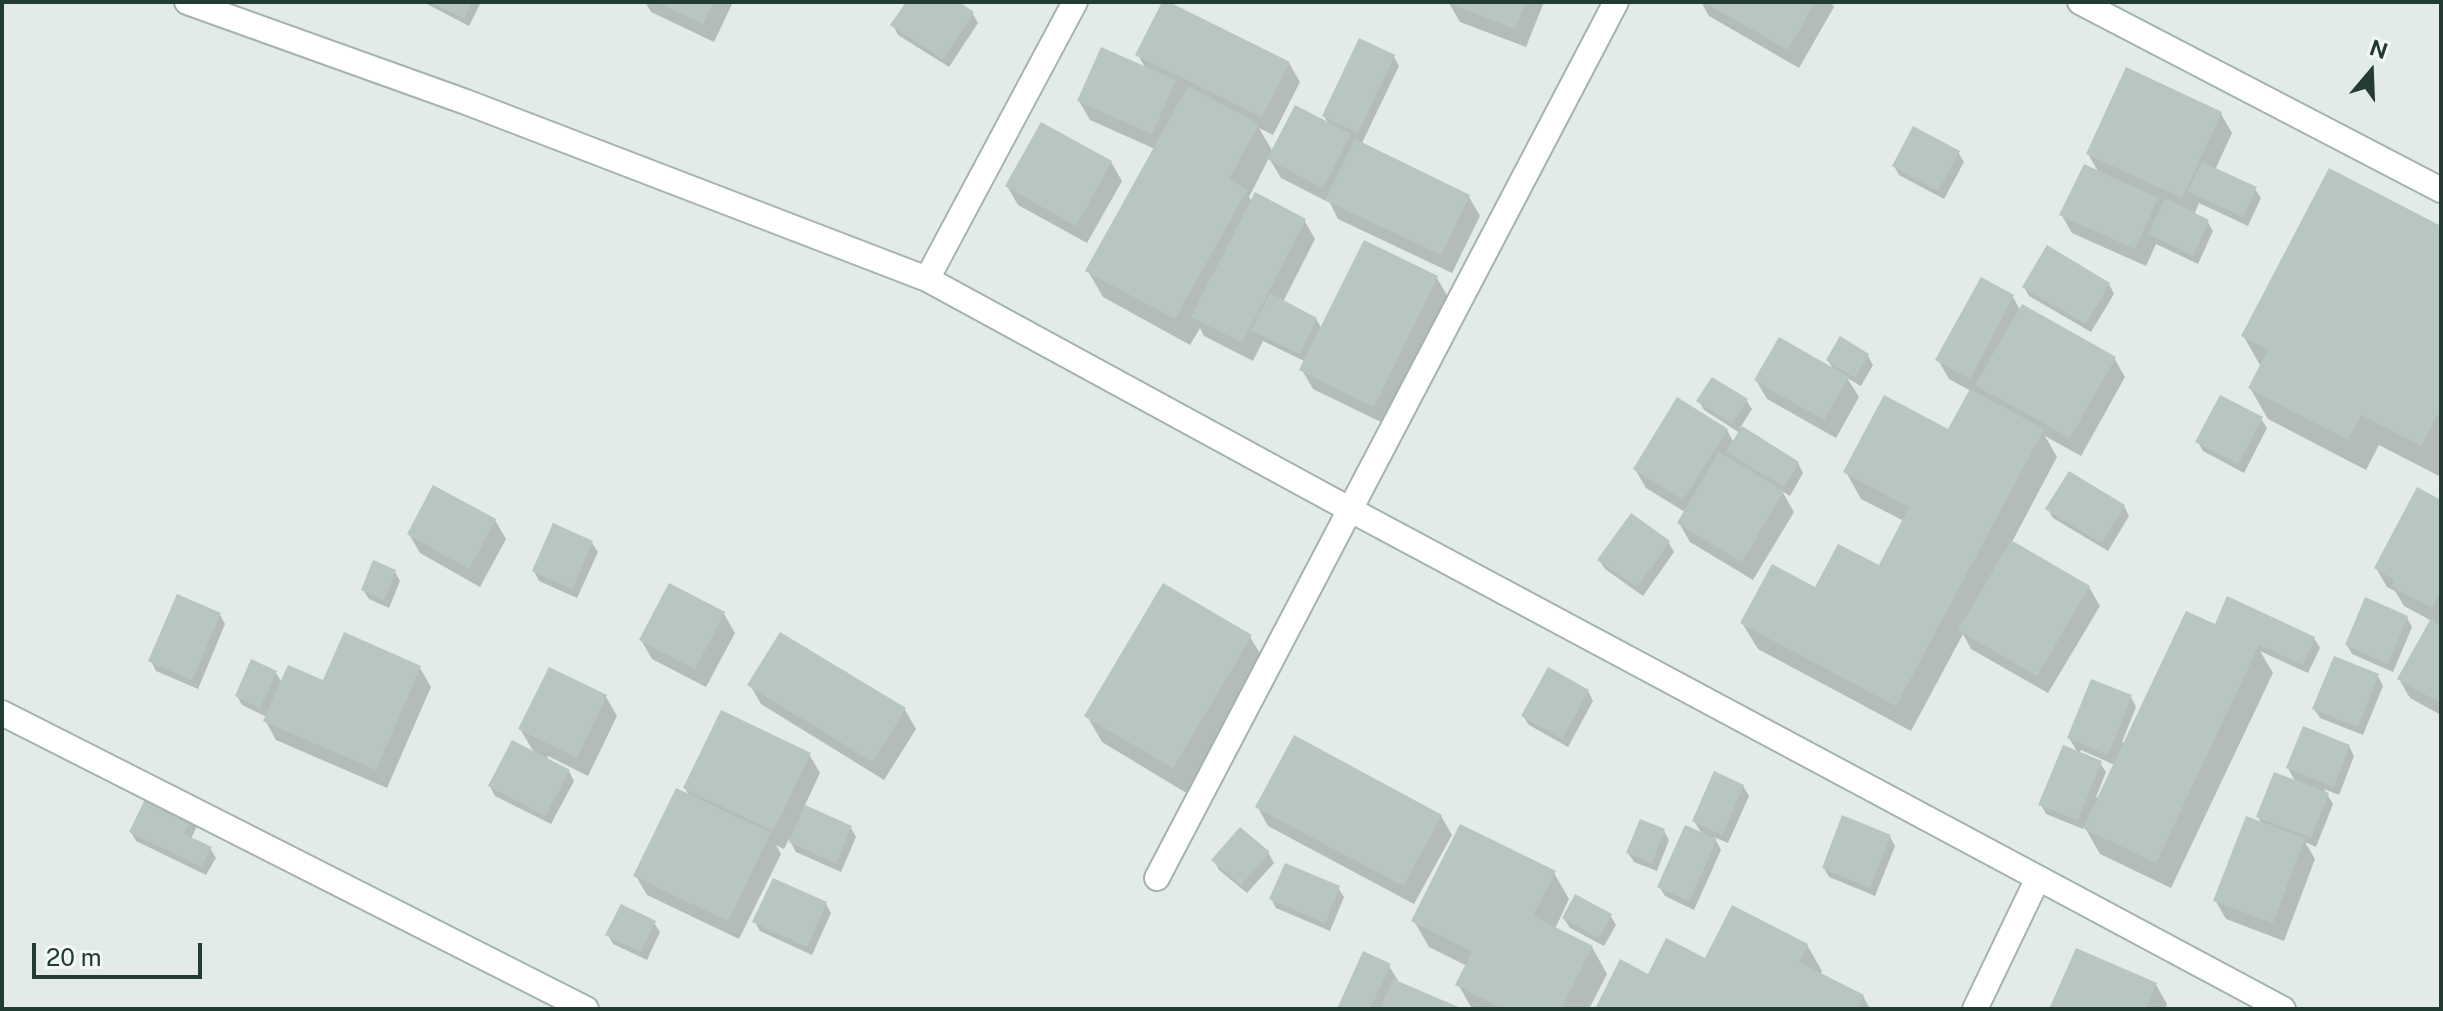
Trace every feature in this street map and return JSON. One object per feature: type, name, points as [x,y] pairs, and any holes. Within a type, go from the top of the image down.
[{"type":"street","points":[[187,2],[466,102],[927,279],[1349,509],[2283,1009]]},
{"type":"street","points":[[927,279],[1075,2]]},
{"type":"street","points":[[1157,878],[1616,2]]},
{"type":"street","points":[[2080,2],[2441,190]]},
{"type":"street","points":[[2,713],[586,1009]]},
{"type":"street","points":[[1975,1009],[2038,878]]},
{"type":"building","points":[[431,2],[472,2],[464,18]]},
{"type":"building","points":[[657,2],[713,2],[703,24]]},
{"type":"building","points":[[906,2],[959,2],[974,12],[943,59],[890,25]]},
{"type":"building","points":[[1162,2],[1169,2],[1290,62],[1262,117],[1135,55]]},
{"type":"building","points":[[1446,2],[1526,2],[1515,29]]},
{"type":"building","points":[[1704,2],[1815,2],[1788,50]]},
{"type":"building","points":[[1359,38],[1395,55],[1358,133],[1322,116]]},
{"type":"building","points":[[1101,47],[1176,80],[1152,134],[1077,101]]},
{"type":"building","points":[[2126,67],[2222,112],[2182,198],[2086,154]]},
{"type":"building","points":[[1188,86],[1259,124],[1229,179],[1247,190],[1175,319],[1085,271]]},
{"type":"building","points":[[1295,105],[1351,134],[1323,188],[1267,159]]},
{"type":"building","points":[[1041,122],[1112,161],[1076,226],[1005,186]]},
{"type":"building","points":[[1913,126],[1960,151],[1938,191],[1892,166]]},
{"type":"building","points":[[1355,139],[1470,195],[1441,255],[1325,200]]},
{"type":"building","points":[[2202,162],[2257,187],[2243,217],[2187,191]]},
{"type":"building","points":[[2084,164],[2158,198],[2135,249],[2059,215]]},
{"type":"building","points":[[2329,168],[2441,226],[2441,408],[2421,446],[2361,415],[2348,440],[2248,388],[2268,350],[2241,336]]},
{"type":"building","points":[[1255,192],[1306,219],[1242,343],[1191,317]]},
{"type":"building","points":[[2165,198],[2209,220],[2193,256],[2148,234]]},
{"type":"building","points":[[1364,240],[1438,276],[1374,407],[1299,370]]},
{"type":"building","points":[[2047,245],[2110,283],[2086,324],[2022,287]]},
{"type":"building","points":[[1981,277],[2014,295],[1970,379],[1935,360]]},
{"type":"building","points":[[1270,293],[1317,318],[1300,354],[1251,330]]},
{"type":"building","points":[[2022,304],[2116,357],[2070,438],[1975,385]]},
{"type":"building","points":[[1840,336],[1869,354],[1855,378],[1826,360]]},
{"type":"building","points":[[1779,337],[1849,377],[1824,420],[1754,380]]},
{"type":"building","points":[[1712,377],[1748,399],[1732,424],[1696,401]]},
{"type":"building","points":[[1970,389],[2044,429],[1896,706],[1740,623],[1772,564],[1815,587],[1838,544],[1879,565],[1909,507],[1843,472],[1884,395],[1948,429]]},
{"type":"building","points":[[2220,395],[2263,417],[2238,464],[2195,442]]},
{"type":"building","points":[[1677,397],[1728,429],[1683,500],[1633,469]]},
{"type":"building","points":[[1742,426],[1799,462],[1784,487],[1726,452]]},
{"type":"building","points":[[1719,452],[1784,491],[1742,562],[1677,523]]},
{"type":"building","points":[[2069,471],[2125,505],[2102,543],[2045,509]]},
{"type":"building","points":[[433,485],[496,519],[469,569],[407,534]]},
{"type":"building","points":[[2417,487],[2441,500],[2441,591],[2432,608],[2391,587],[2395,580],[2374,568]]},
{"type":"building","points":[[1631,513],[1670,541],[1637,587],[1597,560]]},
{"type":"building","points":[[553,523],[593,541],[572,589],[532,571]]},
{"type":"building","points":[[2011,540],[2090,586],[2037,676],[1958,630]]},
{"type":"building","points":[[373,560],[396,570],[384,600],[361,590]]},
{"type":"building","points":[[669,583],[725,612],[695,669],[639,640]]},
{"type":"building","points":[[1163,583],[1252,635],[1173,768],[1084,716]]},
{"type":"building","points":[[177,594],[221,613],[192,680],[148,661]]},
{"type":"building","points":[[2227,596],[2315,637],[2303,665],[2259,645],[2156,863],[2083,828],[2186,611],[2215,624]]},
{"type":"building","points":[[2365,597],[2408,616],[2388,664],[2345,645]]},
{"type":"building","points":[[2430,620],[2441,626],[2441,703],[2397,679]]},
{"type":"building","points":[[344,632],[421,666],[376,770],[263,721],[288,665],[323,680]]},
{"type":"building","points":[[780,632],[906,708],[873,762],[747,685]]},
{"type":"building","points":[[2334,656],[2379,674],[2358,727],[2312,709]]},
{"type":"building","points":[[251,659],[277,671],[260,708],[235,696]]},
{"type":"building","points":[[549,667],[607,695],[577,758],[518,729]]},
{"type":"building","points":[[1548,667],[1589,690],[1562,739],[1521,716]]},
{"type":"building","points":[[2091,679],[2132,695],[2108,755],[2067,738]]},
{"type":"building","points":[[721,710],[811,753],[773,831],[683,788]]},
{"type":"building","points":[[2303,726],[2350,745],[2334,787],[2286,768]]},
{"type":"building","points":[[1294,735],[1442,815],[1403,886],[1255,807]]},
{"type":"building","points":[[512,740],[570,770],[545,816],[488,786]]},
{"type":"building","points":[[2063,745],[2102,761],[2078,820],[2038,805]]},
{"type":"building","points":[[1714,771],[1744,785],[1722,835],[1692,821]]},
{"type":"building","points":[[2274,772],[2329,793],[2311,838],[2256,817]]},
{"type":"building","points":[[676,788],[771,833],[728,921],[633,876]]},
{"type":"building","points":[[150,789],[195,811],[184,834],[212,847],[201,867],[129,832]]},
{"type":"building","points":[[805,805],[852,826],[836,863],[789,842]]},
{"type":"building","points":[[1842,815],[1891,835],[1870,888],[1822,868]]},
{"type":"building","points":[[2246,816],[2305,838],[2273,923],[2213,901]]},
{"type":"building","points":[[1640,819],[1665,829],[1652,863],[1626,853]]},
{"type":"building","points":[[1460,824],[1556,871],[1533,916],[1593,946],[1561,1009],[1504,1009],[1455,985],[1472,952],[1411,921]]},
{"type":"building","points":[[1685,825],[1717,839],[1689,901],[1657,887]]},
{"type":"building","points":[[1240,827],[1270,852],[1241,885],[1211,860]]},
{"type":"building","points":[[1285,863],[1340,886],[1325,923],[1269,899]]},
{"type":"building","points":[[773,878],[827,902],[807,947],[752,922]]},
{"type":"building","points":[[1575,894],[1612,914],[1599,938],[1562,918]]},
{"type":"building","points":[[621,904],[656,921],[641,952],[605,935]]},
{"type":"building","points":[[1732,905],[1808,944],[1799,962],[1864,995],[1857,1009],[1595,1009],[1620,959],[1648,974],[1666,938],[1705,958]]},
{"type":"building","points":[[2076,948],[2157,983],[2146,1009],[2049,1009]]},
{"type":"building","points":[[1363,951],[1391,964],[1370,1009],[1337,1009]]},
{"type":"building","points":[[1393,979],[1463,1009],[1380,1009]]}]
